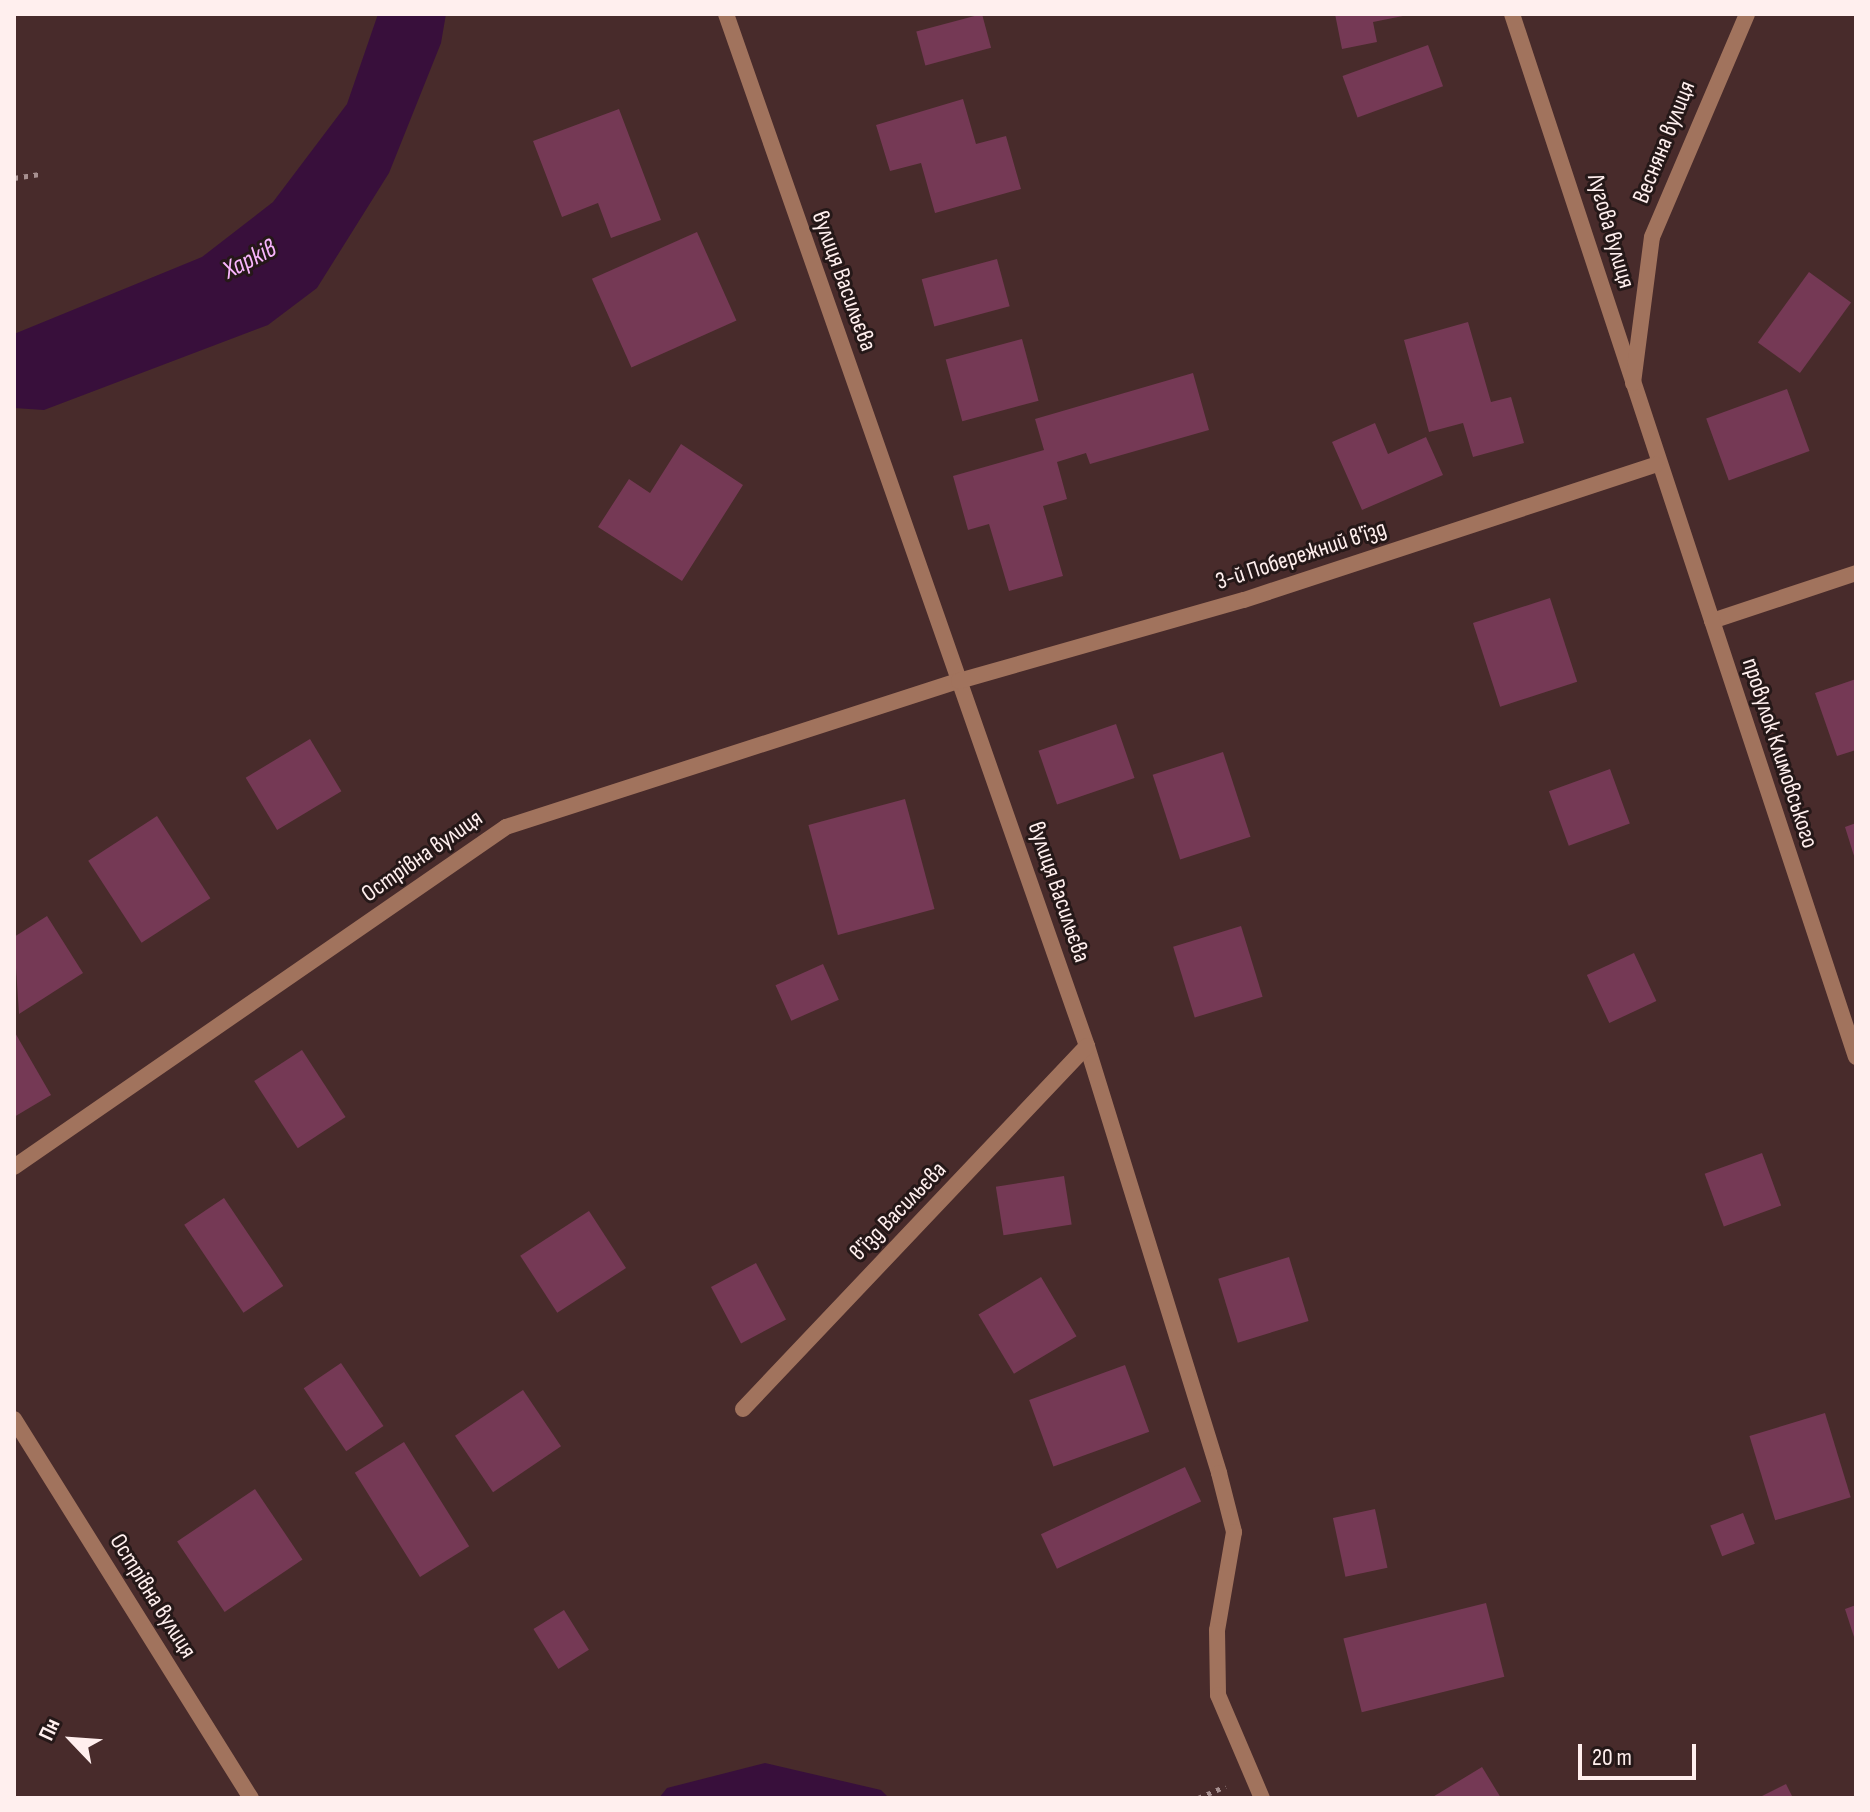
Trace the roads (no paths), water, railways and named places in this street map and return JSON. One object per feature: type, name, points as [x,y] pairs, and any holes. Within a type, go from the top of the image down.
[{"type":"street","name":"вулиця Васильєва","points":[[726,14],[1087,1046],[1234,1532],[1217,1630],[1218,1695],[1262,1798]]},
{"type":"street","name":"Лугова вулиця","points":[[1512,14],[1570,176],[1655,465]]},
{"type":"street","name":"Весняна вулиця","points":[[1632,389],[1652,237],[1747,14]]},
{"type":"street","name":"3-й Побережний в'їзд","points":[[959,681],[1244,600],[1655,465]]},
{"type":"street","name":"провулок Климовського","points":[[1655,465],[1712,621],[1856,1057]]},
{"type":"street","points":[[1712,621],[1856,573]]},
{"type":"street","name":"Острівна вулиця","points":[[14,1167],[506,827],[959,681]]},
{"type":"street","name":"в'їзд Васильєва","points":[[743,1409],[1087,1046]]},
{"type":"street","name":"Острівна вулиця","points":[[14,1419],[251,1798]]},
{"type":"water","name":"Харків","points":[[378,14],[446,14],[441,43],[389,173],[317,288],[268,325],[44,410],[14,408],[14,334],[202,257],[273,202],[347,104]]},
{"type":"water","points":[[765,1763],[881,1790],[889,1798],[659,1798],[667,1788]]}]
